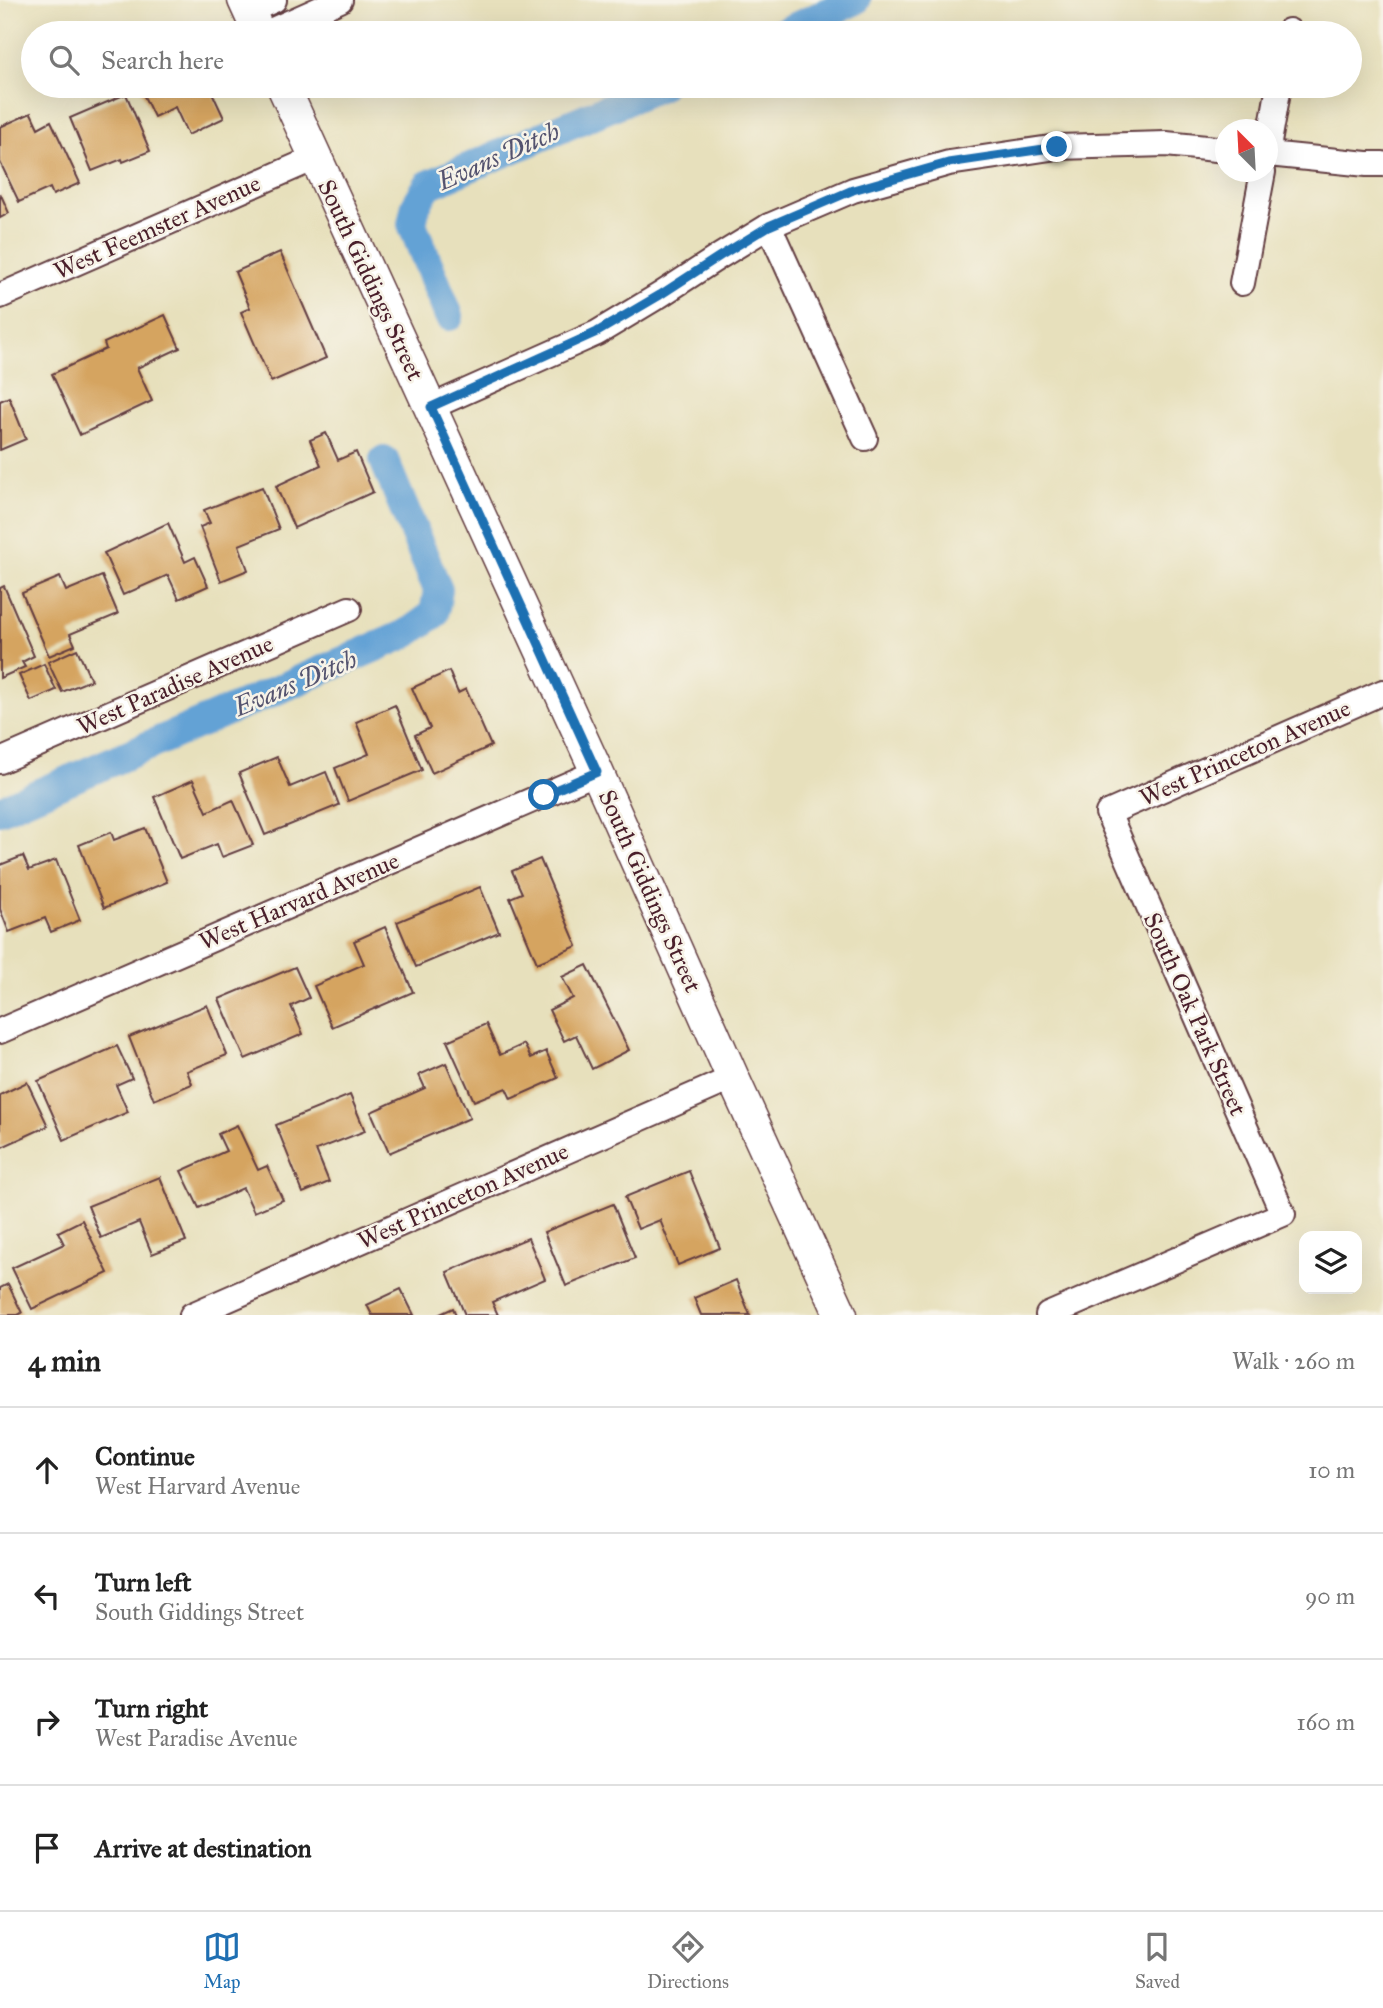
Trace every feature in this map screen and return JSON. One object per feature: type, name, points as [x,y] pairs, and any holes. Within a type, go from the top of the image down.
[{"type":"street","points":[[259,15],[340,0]]},
{"type":"street","name":"South Giddings Street","points":[[288,98],[597,772],[841,1315]]},
{"type":"street","points":[[1273,119],[1277,98]]},
{"type":"street","points":[[431,407],[597,332],[769,226],[853,190],[948,163],[1057,147],[1166,144],[1215,149]]},
{"type":"street","points":[[1278,155],[1383,164]]},
{"type":"street","name":"West Feemster Avenue","points":[[0,296],[315,158]]},
{"type":"street","points":[[1242,283],[1261,182]]},
{"type":"street","points":[[769,226],[865,438]]},
{"type":"street","name":"West Paradise Avenue","points":[[0,761],[349,608]]},
{"type":"street","name":"West Princeton Avenue","points":[[1108,813],[1383,692]]},
{"type":"street","name":"West Harvard Avenue","points":[[0,1031],[597,772]]},
{"type":"street","name":"South Oak Park Street","points":[[1048,1315],[1283,1214],[1108,813]]},
{"type":"street","name":"West Princeton Avenue","points":[[192,1315],[733,1078]]},
{"type":"building","points":[[117,98],[128,98],[150,151],[92,171],[70,118]]},
{"type":"building","points":[[145,98],[215,98],[224,118],[188,135],[175,107],[154,117]]},
{"type":"building","points":[[31,113],[38,128],[51,121],[80,183],[53,195],[50,188],[19,202],[0,162],[0,127]]},
{"type":"building","points":[[0,193],[9,213],[0,218]]},
{"type":"building","points":[[280,252],[326,358],[271,382],[241,312],[250,308],[235,272]]},
{"type":"building","points":[[165,315],[180,348],[137,368],[152,401],[80,435],[52,374],[106,349],[104,343]]},
{"type":"building","points":[[9,397],[26,439],[0,450],[0,401]]},
{"type":"building","points":[[326,433],[338,460],[356,452],[373,492],[294,528],[276,486],[321,465],[310,440]]},
{"type":"building","points":[[262,487],[279,529],[239,545],[248,570],[221,581],[200,527],[210,523],[204,510]]},
{"type":"building","points":[[168,523],[185,562],[195,557],[208,586],[179,599],[168,575],[123,595],[104,553]]},
{"type":"building","points":[[102,576],[118,614],[70,634],[75,645],[49,656],[22,593],[60,577],[66,591]]},
{"type":"building","points":[[4,586],[34,656],[22,662],[25,667],[0,678],[0,588]]},
{"type":"building","points":[[77,649],[91,680],[62,692],[48,662]]},
{"type":"building","points":[[44,664],[56,690],[31,701],[19,675]]},
{"type":"building","points":[[449,671],[458,693],[466,689],[491,746],[432,773],[415,735],[430,728],[412,688]]},
{"type":"building","points":[[395,705],[422,770],[348,801],[335,768],[369,754],[356,722]]},
{"type":"building","points":[[277,757],[290,787],[326,772],[339,805],[265,835],[239,773]]},
{"type":"building","points":[[193,780],[207,812],[233,800],[253,845],[222,857],[217,844],[180,859],[154,797]]},
{"type":"building","points":[[145,828],[167,882],[104,908],[79,845],[111,832],[114,840]]},
{"type":"building","points":[[23,856],[29,870],[56,860],[80,920],[51,932],[45,918],[9,932],[0,909],[0,865]]},
{"type":"building","points":[[540,859],[577,946],[537,963],[510,898],[522,893],[512,871]]},
{"type":"building","points":[[480,887],[499,932],[416,967],[397,922]]},
{"type":"building","points":[[385,927],[413,992],[332,1027],[314,986],[364,964],[354,941]]},
{"type":"building","points":[[587,965],[629,1050],[592,1069],[576,1035],[564,1041],[549,1010],[573,998],[562,977]]},
{"type":"building","points":[[295,967],[309,998],[291,1006],[303,1034],[245,1059],[219,999]]},
{"type":"building","points":[[207,1005],[227,1055],[187,1071],[192,1084],[154,1100],[129,1037]]},
{"type":"building","points":[[486,1024],[500,1055],[524,1044],[531,1058],[546,1051],[558,1078],[511,1099],[506,1088],[474,1101],[447,1041]]},
{"type":"building","points":[[117,1046],[132,1078],[116,1085],[128,1112],[64,1140],[38,1081]]},
{"type":"building","points":[[446,1063],[470,1118],[389,1153],[371,1112],[425,1088],[419,1075]]},
{"type":"building","points":[[27,1082],[48,1126],[0,1148],[0,1095]]},
{"type":"building","points":[[350,1095],[365,1131],[316,1150],[329,1182],[303,1193],[276,1125]]},
{"type":"building","points":[[237,1125],[258,1170],[267,1166],[283,1200],[254,1212],[243,1188],[199,1208],[181,1171],[226,1151],[218,1134]]},
{"type":"building","points":[[689,1171],[720,1248],[678,1265],[660,1220],[638,1229],[625,1197]]},
{"type":"building","points":[[160,1177],[186,1241],[152,1254],[139,1222],[101,1238],[88,1206]]},
{"type":"building","points":[[613,1204],[635,1258],[566,1286],[544,1232]]},
{"type":"building","points":[[82,1220],[108,1273],[32,1309],[12,1268],[64,1244],[58,1232]]},
{"type":"building","points":[[528,1238],[545,1279],[492,1302],[498,1315],[465,1315],[447,1272]]},
{"type":"building","points":[[736,1280],[750,1315],[701,1315],[694,1298]]},
{"type":"building","points":[[8,1284],[22,1313],[18,1315],[0,1315],[0,1288]]},
{"type":"building","points":[[401,1289],[414,1315],[372,1315],[367,1305]]},
{"type":"building","points":[[453,1308],[456,1315],[438,1315]]},
{"type":"waterway","name":"Evans Ditch","points":[[809,21],[856,0]]},
{"type":"waterway","name":"Evans Ditch","points":[[449,316],[412,224],[416,205],[428,185],[632,98]]},
{"type":"waterway","name":"Evans Ditch","points":[[0,810],[408,633],[434,614],[438,590],[384,460]]},
{"type":"route","points":[[544,795],[597,772],[431,407],[597,332],[769,226],[853,190],[948,163],[1057,147]]}]
